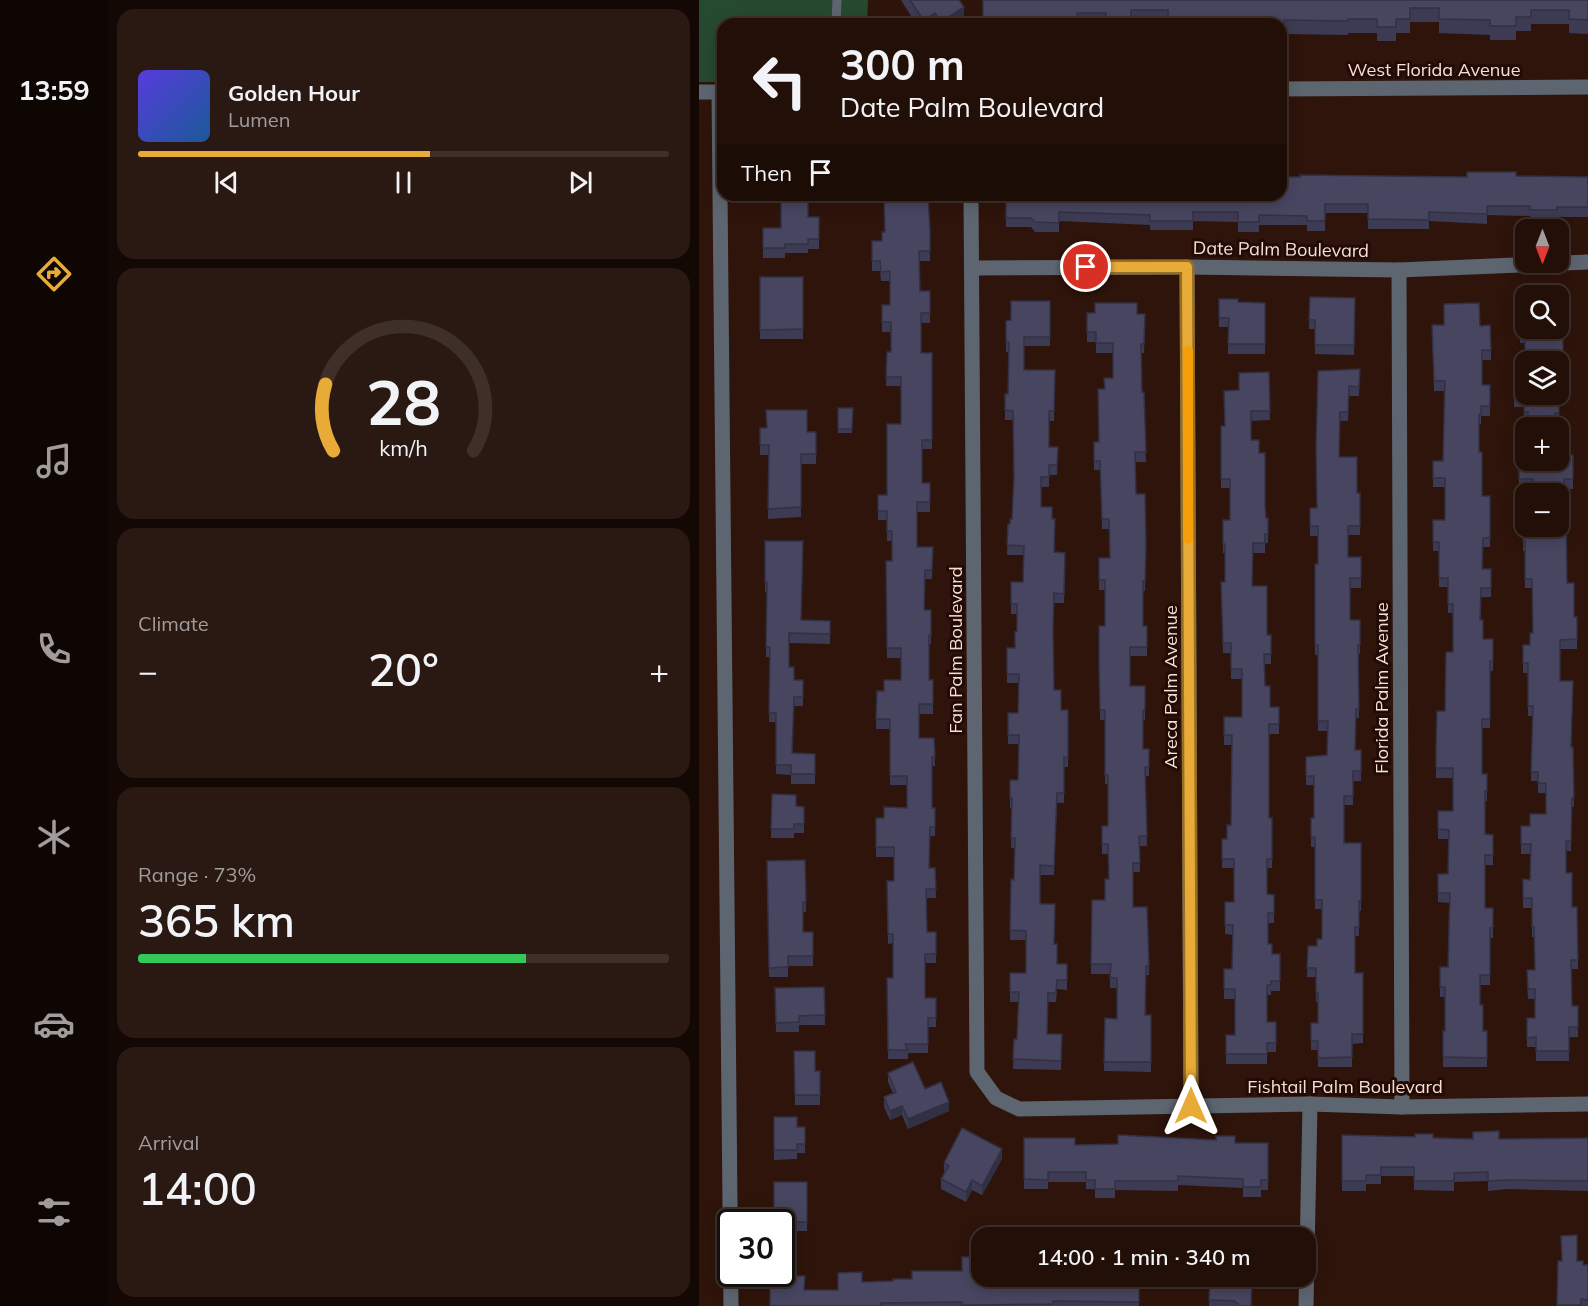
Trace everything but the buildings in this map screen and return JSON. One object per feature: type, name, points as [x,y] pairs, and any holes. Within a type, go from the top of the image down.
[{"type":"street","name":"West Florida Avenue","points":[[1287,89],[1588,87]]},
{"type":"street","points":[[699,92],[717,92]]},
{"type":"street","points":[[722,201],[731,1306]]},
{"type":"street","name":"Fan Palm Boulevard","points":[[971,201],[977,1072],[996,1098]]},
{"type":"street","name":"Date Palm Boulevard","points":[[972,268],[1187,267],[1399,270],[1588,262]]},
{"type":"street","name":"Areca Palm Avenue","points":[[1187,267],[1191,1106]]},
{"type":"street","name":"Florida Palm Avenue","points":[[1399,270],[1403,1107]]},
{"type":"street","name":"Fishtail Palm Boulevard","points":[[996,1098],[1019,1109],[1310,1104],[1403,1107],[1588,1104]]},
{"type":"street","points":[[1306,1306],[1310,1104]]},
{"type":"lane","points":[[836,18],[837,0]]},
{"type":"green space","points":[[699,0],[868,0],[867,18],[717,18],[717,82],[699,82]]},
{"type":"slow traffic","points":[[1188,351],[1188,539]]},
{"type":"route","points":[[1086,267],[1187,267],[1191,1106]]}]
